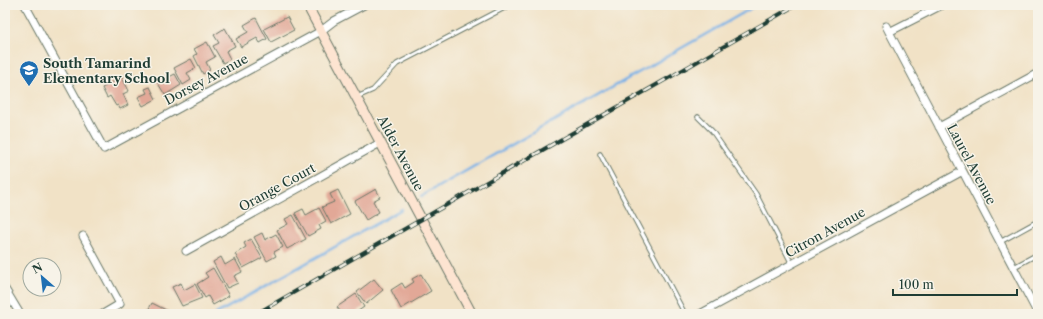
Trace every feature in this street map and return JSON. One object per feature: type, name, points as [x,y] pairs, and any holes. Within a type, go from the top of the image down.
[{"type":"main road","name":"Alder Avenue","points":[[306,5],[472,314]]},
{"type":"street","name":"Dorsey Avenue","points":[[25,5],[104,149],[321,31],[334,21],[364,5]]},
{"type":"street","name":"Laurel Avenue","points":[[942,5],[887,29],[1038,314]]},
{"type":"street","points":[[939,127],[1038,73]]},
{"type":"street","name":"Orange Court","points":[[186,252],[380,143]]},
{"type":"street","name":"Citron Avenue","points":[[705,313],[962,172]]},
{"type":"street","points":[[83,236],[120,304],[103,314]]},
{"type":"street","points":[[5,289],[20,314]]},
{"type":"lane","points":[[356,98],[379,85],[397,64],[510,5]]},
{"type":"lane","points":[[698,116],[712,131],[756,194],[792,264]]},
{"type":"lane","points":[[600,154],[685,314]]},
{"type":"lane","points":[[1000,242],[1038,221]]},
{"type":"lane","points":[[1014,267],[1038,254]]},
{"type":"building","points":[[287,17],[294,30],[271,42],[264,29]]},
{"type":"building","points":[[256,18],[267,39],[260,43],[257,38],[241,47],[236,39],[248,32],[244,25]]},
{"type":"building","points":[[225,28],[235,46],[226,51],[230,59],[223,63],[213,46],[219,43],[214,35]]},
{"type":"building","points":[[207,42],[215,57],[206,62],[210,70],[203,74],[194,56],[197,54],[194,49]]},
{"type":"building","points":[[191,59],[196,68],[187,73],[191,80],[183,85],[174,68]]},
{"type":"building","points":[[175,74],[181,85],[165,95],[156,80],[162,77],[163,80]]},
{"type":"building","points":[[122,77],[129,91],[123,94],[128,105],[120,109],[118,105],[116,106],[110,96],[107,98],[102,88]]},
{"type":"building","points":[[150,87],[156,99],[143,106],[138,97],[147,93],[145,89]]},
{"type":"building","points":[[376,189],[380,197],[373,201],[379,212],[366,220],[355,201]]},
{"type":"building","points":[[338,190],[350,214],[331,224],[322,207],[334,202],[330,194]]},
{"type":"building","points":[[319,208],[326,221],[319,225],[321,229],[308,236],[295,213],[303,209],[306,215]]},
{"type":"building","points":[[293,215],[306,239],[287,249],[277,230],[288,224],[285,219]]},
{"type":"building","points":[[262,233],[265,240],[276,234],[283,247],[274,252],[276,256],[267,261],[254,237]]},
{"type":"building","points":[[251,239],[262,258],[243,268],[235,254],[246,247],[244,243]]},
{"type":"building","points":[[221,257],[225,265],[235,259],[242,272],[234,276],[238,283],[227,288],[213,262]]},
{"type":"building","points":[[213,268],[229,296],[213,305],[208,296],[205,298],[197,284],[208,277],[205,273]]},
{"type":"building","points":[[421,274],[431,291],[401,309],[391,290],[402,283],[405,288],[414,282],[412,279]]},
{"type":"building","points":[[374,279],[383,290],[366,304],[357,292]]},
{"type":"building","points":[[181,283],[184,290],[195,284],[202,298],[182,306],[172,287]]},
{"type":"building","points":[[356,294],[364,307],[354,314],[342,314],[337,307]]},
{"type":"building","points":[[152,303],[168,311],[167,314],[146,314]]},
{"type":"waterway","points":[[422,196],[757,5]]},
{"type":"waterway","points":[[216,314],[402,209]]},
{"type":"railway","points":[[256,314],[796,5]]},
{"type":"place","name":"South Tamarind Elementary School","points":[[29,87]]}]
